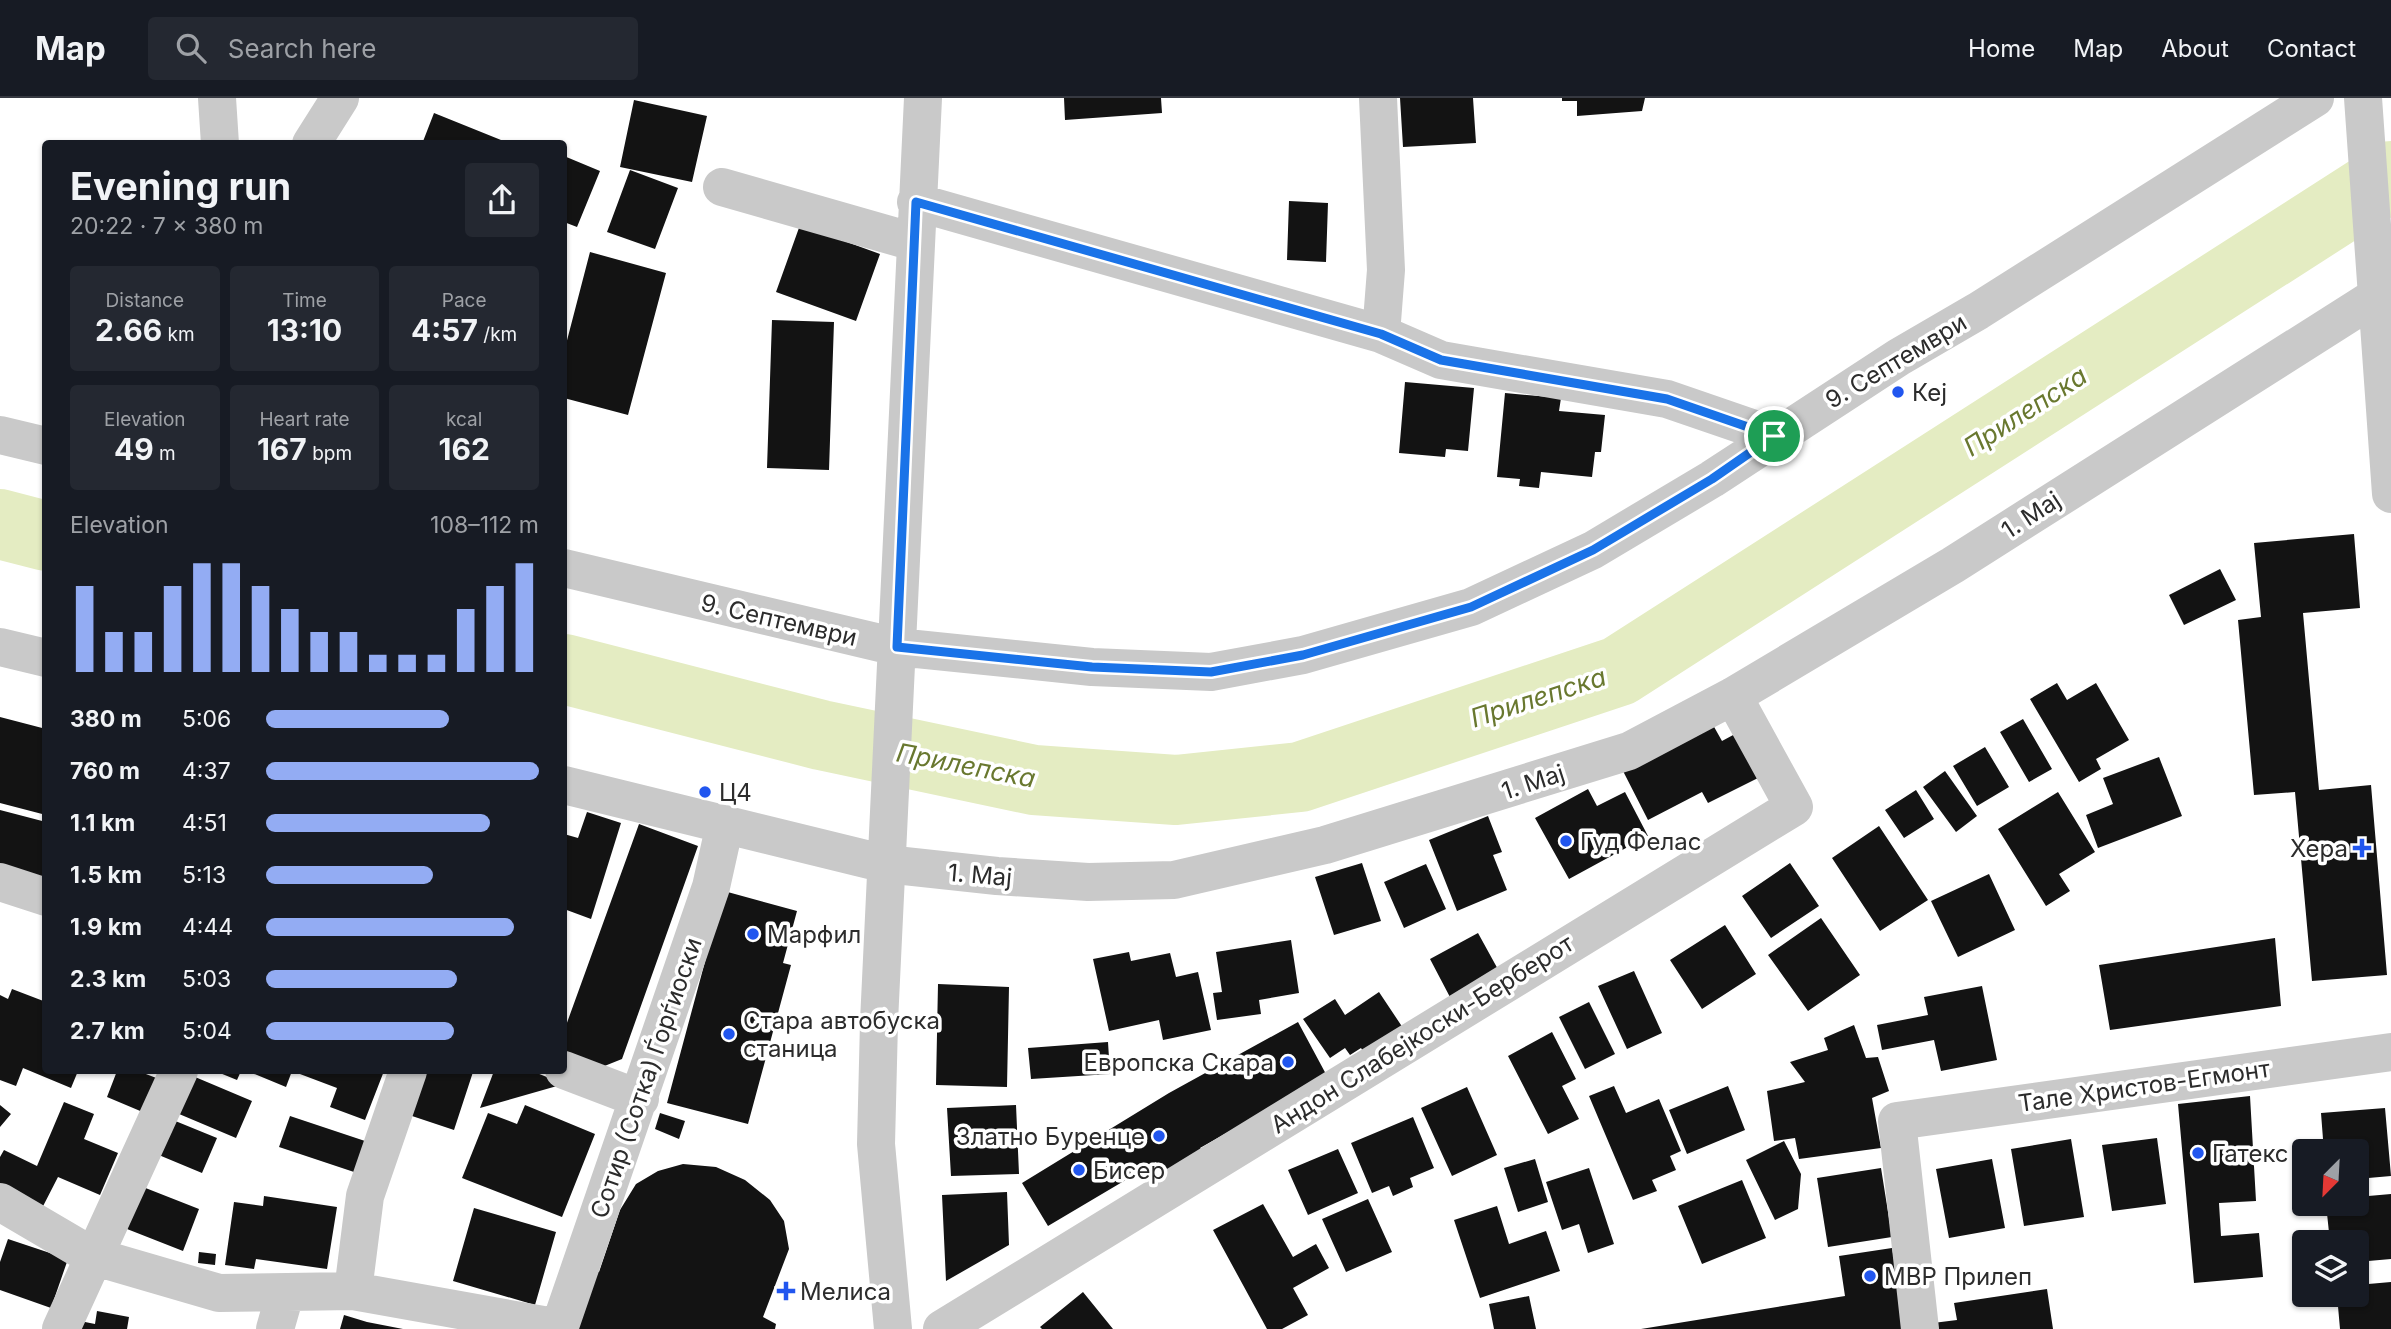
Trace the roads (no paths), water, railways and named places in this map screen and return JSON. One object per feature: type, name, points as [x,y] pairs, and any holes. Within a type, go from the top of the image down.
[{"type":"street","points":[[217,98],[220,140]]},
{"type":"street","points":[[313,140],[340,98]]},
{"type":"street","points":[[892,1329],[876,1144],[886,864],[923,98]]},
{"type":"street","points":[[1378,98],[1386,270],[1381,334]]},
{"type":"street","name":"9. Септември","points":[[567,569],[897,647],[1092,667],[1211,672],[1303,655],[1471,607],[1593,550],[1712,479],[1774,436],[2315,98]]},
{"type":"street","points":[[2363,98],[2385,291],[2391,495]]},
{"type":"street","points":[[722,187],[915,242]]},
{"type":"street","points":[[916,202],[1381,334],[1441,360],[1667,399],[1774,436]]},
{"type":"street","name":"1. Мај","points":[[567,786],[886,864],[942,872],[1062,880],[1174,880],[1325,845],[1629,751],[1733,696],[1953,565],[2385,291]]},
{"type":"street","points":[[0,435],[42,445]]},
{"type":"street","points":[[0,647],[42,657]]},
{"type":"street","name":"Андон Слабејкоски-Берберот","points":[[942,1329],[1794,807],[1733,696]]},
{"type":"street","name":"Сотир (Сотка) Ѓорѓиоски","points":[[559,1329],[711,887],[726,824]]},
{"type":"street","points":[[0,882],[42,896]]},
{"type":"street","name":"Тале Христов-Егмонт","points":[[1920,1329],[1897,1121],[2391,1052]]},
{"type":"street","points":[[567,1071],[640,1099]]},
{"type":"street","points":[[61,1329],[92,1256],[178,1074]]},
{"type":"street","points":[[353,1291],[365,1196],[407,1074]]},
{"type":"street","points":[[0,1202],[92,1256],[280,1311],[353,1291],[559,1329]]},
{"type":"waterway","name":"Прилепска","points":[[567,670],[821,735],[1034,780],[1176,790],[1300,777],[1619,671],[2391,176]]},
{"type":"waterway","name":"Прилепска","points":[[0,524],[42,535]]},
{"type":"place","name":"Кеј","points":[[1898,392]]},
{"type":"place","name":"Ц4","points":[[705,792]]},
{"type":"place","name":"Гуд Фелас","points":[[1566,841]]},
{"type":"place","name":"Хера","points":[[2362,848]]},
{"type":"place","name":"Марфил","points":[[753,934]]},
{"type":"place","name":"Стара автобуска станица","points":[[729,1034]]},
{"type":"place","name":"Европска Скара","points":[[1288,1062]]},
{"type":"place","name":"Златно Буренце","points":[[1159,1136]]},
{"type":"place","name":"Гатекс","points":[[2198,1153]]},
{"type":"place","name":"Бисер","points":[[1079,1170]]},
{"type":"place","name":"МВР Прилеп","points":[[1870,1276]]},
{"type":"place","name":"Мелиса","points":[[786,1291]]}]
